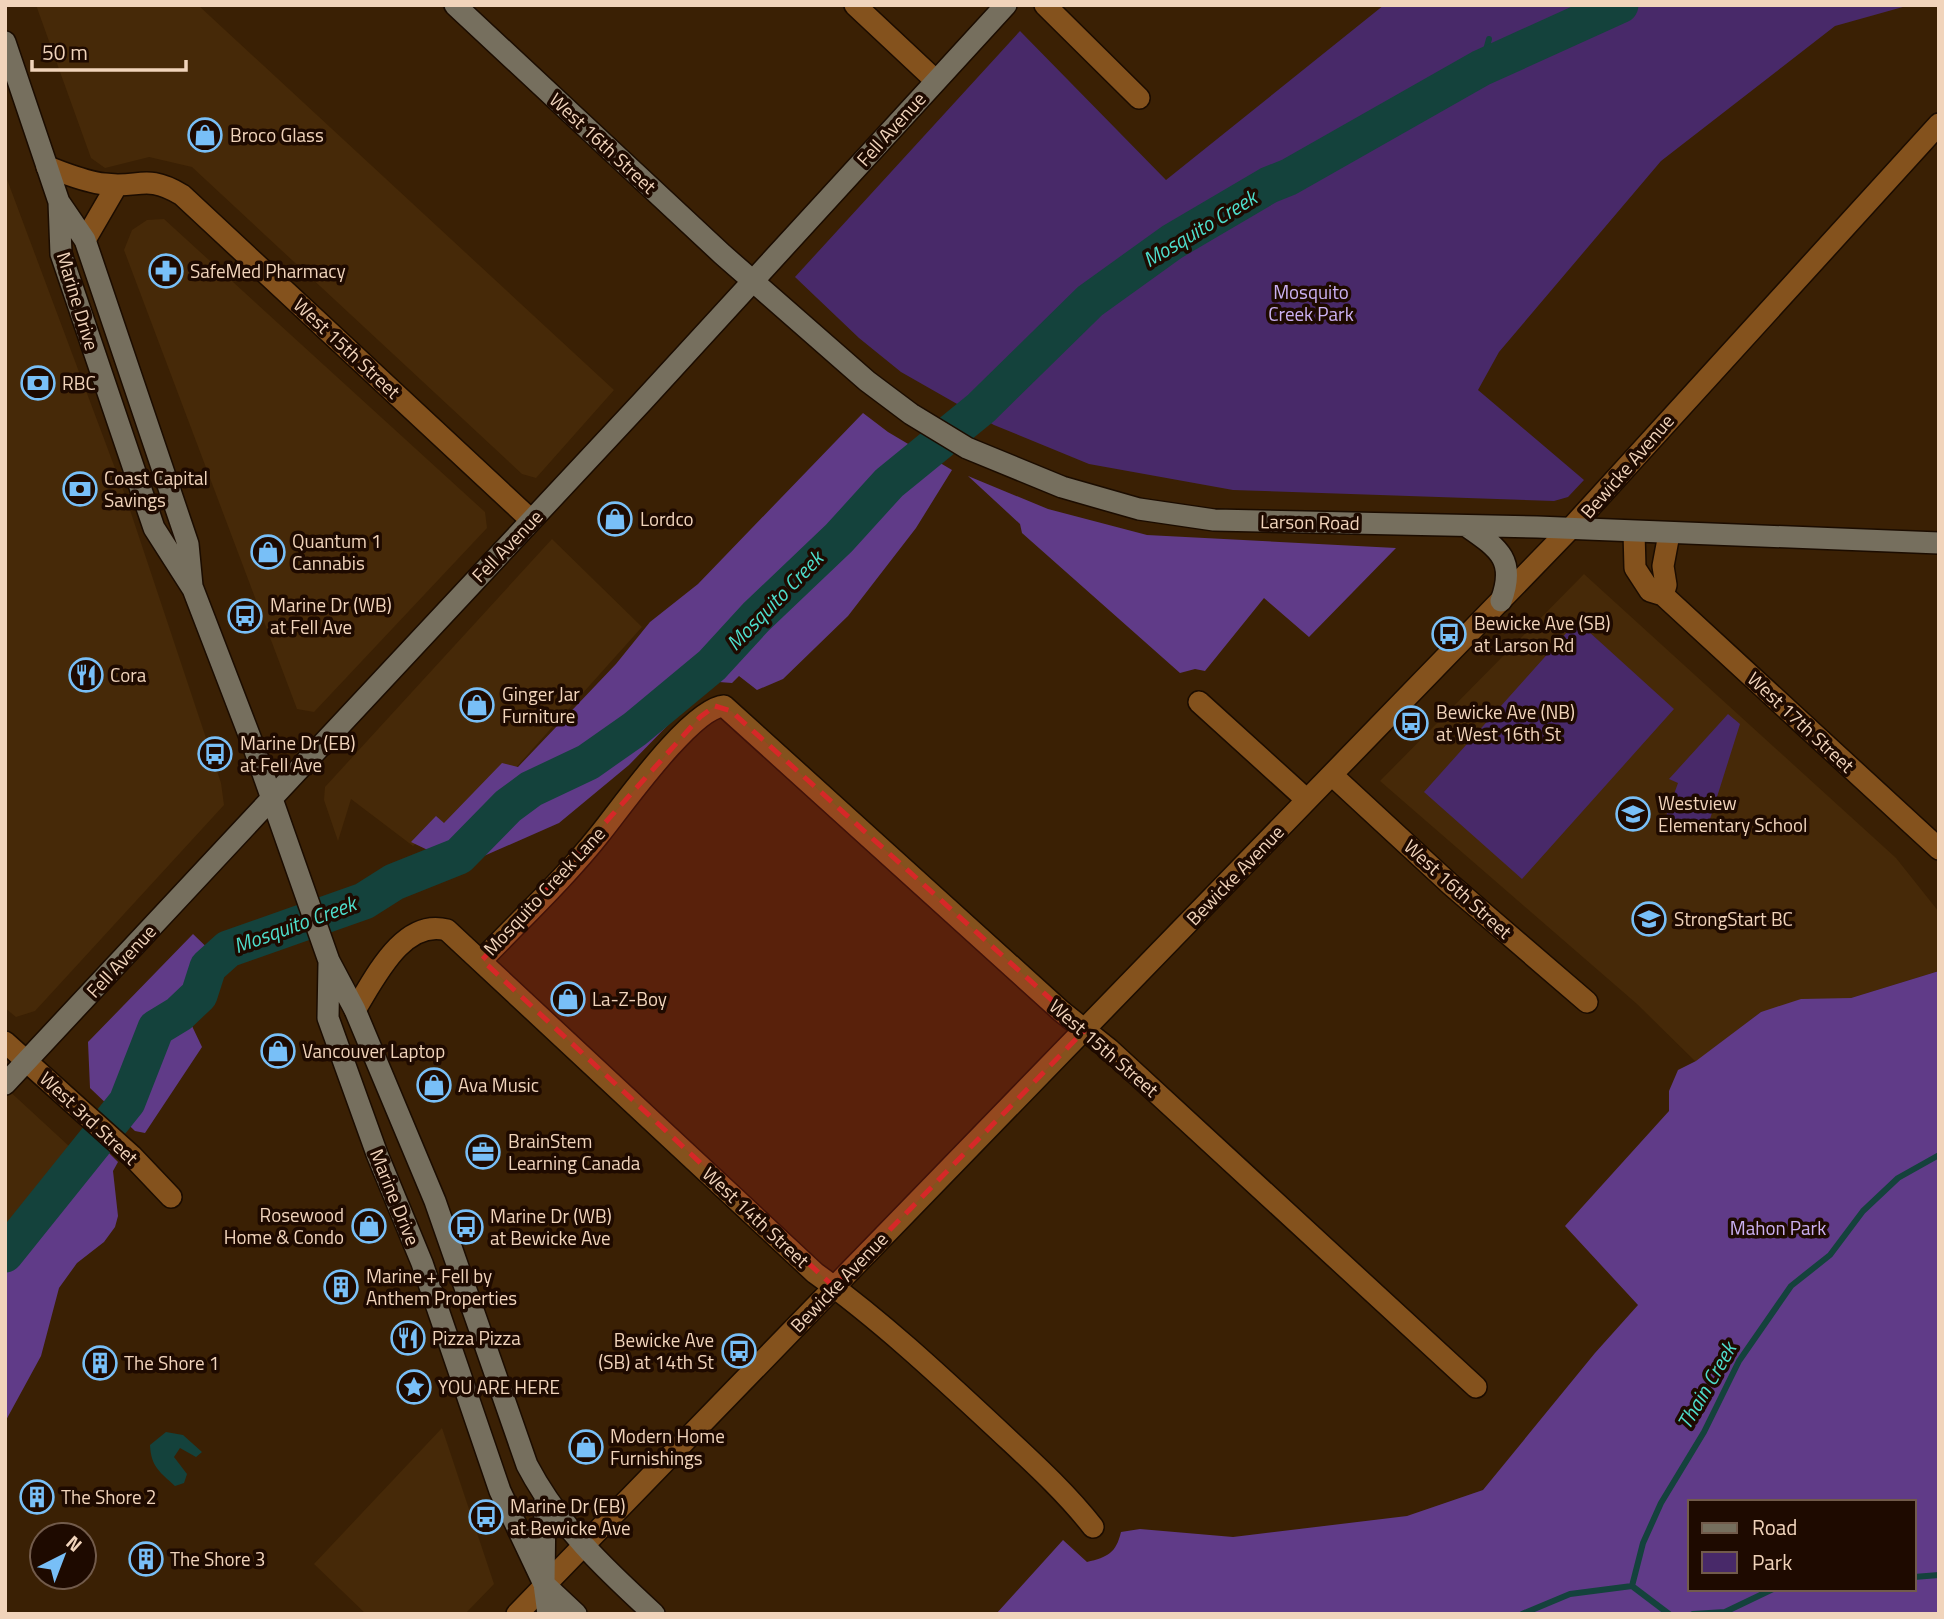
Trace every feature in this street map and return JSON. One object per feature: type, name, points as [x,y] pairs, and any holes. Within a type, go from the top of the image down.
[{"type":"main road","name":"West 16th Street","points":[[456,5],[752,280]]},
{"type":"main road","name":"Fell Avenue","points":[[5,1084],[1006,5]]},
{"type":"main road","name":"Marine Drive","points":[[5,42],[59,202],[85,240],[188,544],[193,589]]},
{"type":"main road","name":"Marine Drive","points":[[59,202],[61,254],[154,528],[193,589],[272,798],[329,961],[355,1010],[435,1201],[527,1465],[545,1500],[582,1547],[654,1614]]},
{"type":"main road","name":"Larson Road","points":[[752,280],[845,364],[911,414],[967,447],[1062,487],[1139,509],[1214,520],[1571,528],[1939,543]]},
{"type":"main road","points":[[1468,527],[1491,543],[1508,568],[1508,582],[1501,601]]},
{"type":"main road","name":"Marine Drive","points":[[329,961],[328,1018],[377,1154],[422,1263],[500,1491],[544,1584]]},
{"type":"main road","name":"Marine Drive","points":[[544,1584],[545,1500]]},
{"type":"main road","points":[[544,1584],[548,1614]]},
{"type":"main road","points":[[544,1584],[576,1614]]},
{"type":"street","points":[[855,5],[935,80]]},
{"type":"street","points":[[1045,5],[1139,98]]},
{"type":"street","name":"Bewicke Avenue","points":[[517,1614],[1571,528],[1939,124]]},
{"type":"street","name":"West 15th Street","points":[[47,167],[94,183],[162,183],[182,195],[531,520]]},
{"type":"street","points":[[85,240],[117,185]]},
{"type":"street","name":"West 17th Street","points":[[1634,532],[1635,568],[1650,591],[1663,595],[1939,849]]},
{"type":"street","points":[[1663,595],[1662,566],[1670,534]]},
{"type":"street","points":[[1199,702],[1307,800]]},
{"type":"street","name":"Mosquito Creek Lane","points":[[355,1010],[380,970],[417,930],[434,926],[447,930],[482,960],[601,833],[630,792],[700,717],[715,706],[723,706],[731,711]]},
{"type":"street","name":"West 15th Street","points":[[731,711],[1476,1387]]},
{"type":"street","name":"West 16th Street","points":[[1332,775],[1451,885],[1587,1002]]},
{"type":"street","name":"West 14th Street","points":[[482,960],[815,1273],[855,1301],[967,1401],[1074,1502],[1093,1527]]},
{"type":"street","name":"West 3rd Street","points":[[5,1042],[122,1147],[171,1197]]},
{"type":"highlighted area","points":[[715,706],[731,711],[1085,1030],[834,1287],[482,960],[700,717]]},
{"type":"shaded area","points":[[36,5],[198,5],[614,390],[536,478],[522,474],[192,167],[149,157],[105,168],[91,158]]},
{"type":"shaded area","points":[[5,174],[125,495],[221,783],[224,805],[35,1011],[16,1017],[5,1008]]},
{"type":"shaded area","points":[[164,219],[485,512],[487,528],[314,712],[297,709],[124,250],[132,230],[147,220]]},
{"type":"shaded area","points":[[552,539],[642,627],[512,772],[446,827],[436,823],[413,846],[351,799],[338,841],[324,800],[325,787]]},
{"type":"shaded area","name":"Westview Elementary School","points":[[1584,574],[1896,858],[1939,912],[1939,971],[1851,998],[1761,1012],[1696,1062],[1637,1004],[1380,781]]},
{"type":"shaded area","points":[[5,1087],[70,1147],[5,1227]]},
{"type":"shaded area","points":[[442,1428],[494,1584],[465,1614],[366,1614],[314,1564]]},
{"type":"green space","name":"Mosquito Creek Park","points":[[1384,5],[1910,5],[1835,26],[1661,161],[1499,352],[1478,390],[1584,480],[1568,497],[1554,501],[1233,490],[1089,464],[994,425],[901,372],[859,338],[795,277],[1020,31],[1166,180]]},
{"type":"green space","points":[[863,413],[888,432],[952,470],[916,528],[848,616],[783,679],[757,690],[739,676],[732,683],[719,682],[705,687],[629,765],[559,823],[461,866],[411,842],[436,816],[444,823],[502,763],[518,767],[616,664],[650,622],[698,584]]},
{"type":"green space","points":[[968,476],[1048,509],[1147,535],[1396,548],[1309,637],[1264,598],[1205,671],[1195,669],[1180,673],[1022,533],[1020,524]]},
{"type":"green space","points":[[1577,621],[1674,709],[1522,879],[1424,792]]},
{"type":"green space","points":[[1728,714],[1740,724],[1705,835],[1665,819],[1678,783],[1669,779]]},
{"type":"green space","points":[[193,934],[221,961],[182,1005],[202,1047],[145,1133],[135,1131],[90,1088],[88,1042]]},
{"type":"green space","name":"Mahon Park","points":[[1939,971],[1939,1614],[996,1614],[1063,1540],[1087,1562],[1110,1553],[1117,1545],[1121,1532],[1140,1529],[1233,1537],[1407,1516],[1483,1490],[1595,1353],[1638,1305],[1565,1226],[1669,1111],[1669,1091],[1678,1070],[1696,1061],[1761,1012],[1801,999],[1851,998]]},
{"type":"green space","points":[[85,1129],[118,1162],[113,1171],[118,1216],[115,1227],[104,1242],[77,1263],[59,1288],[41,1356],[5,1422],[5,1236]]},
{"type":"water","points":[[166,1432],[183,1435],[202,1452],[196,1457],[180,1448],[174,1457],[187,1474],[184,1483],[175,1486],[157,1468],[151,1453],[150,1445]]},
{"type":"waterway","name":"Mosquito Creek","points":[[5,1254],[127,1102],[156,1028],[179,1014],[199,995],[208,967],[228,949],[364,901],[394,882],[459,856],[508,806],[531,789],[588,762],[635,729],[712,665],[756,617],[839,538],[889,483],[981,408],[1090,301],[1172,242],[1481,68],[1620,5]]},
{"type":"waterway","points":[[1481,68],[1489,39]]},
{"type":"waterway","name":"Thain Creek","points":[[1632,1586],[1643,1543],[1661,1503],[1704,1432],[1739,1361],[1791,1286],[1830,1255],[1863,1211],[1898,1178],[1939,1155]]},
{"type":"waterway","points":[[1916,1577],[1939,1575]]},
{"type":"waterway","points":[[1632,1586],[1669,1614]]},
{"type":"waterway","name":"Thain Creek","points":[[1522,1614],[1570,1594],[1632,1586]]},
{"type":"waterway","points":[[1693,1614],[1725,1612],[1769,1591]]},
{"type":"place","name":"Broco Glass","points":[[205,135]]},
{"type":"place","name":"SafeMed Pharmacy","points":[[166,271]]},
{"type":"place","name":"RBC","points":[[38,383]]},
{"type":"place","name":"Coast Capital Savings","points":[[80,489]]},
{"type":"place","name":"Lordco","points":[[615,519]]},
{"type":"place","name":"Quantum 1 Cannabis","points":[[268,552]]},
{"type":"place","name":"Marine Dr (WB) at Fell Ave","points":[[245,616]]},
{"type":"place","name":"Bewicke Ave (SB) at Larson Rd","points":[[1449,634]]},
{"type":"place","name":"Cora","points":[[86,675]]},
{"type":"place","name":"Ginger Jar Furniture","points":[[477,705]]},
{"type":"place","name":"Bewicke Ave (NB) at West 16th St","points":[[1411,723]]},
{"type":"place","name":"Marine Dr (EB) at Fell Ave","points":[[215,754]]},
{"type":"place","name":"Westview Elementary School","points":[[1633,814]]},
{"type":"place","name":"StrongStart BC","points":[[1649,919]]},
{"type":"place","name":"La-Z-Boy","points":[[568,999]]},
{"type":"place","name":"Vancouver Laptop","points":[[278,1051]]},
{"type":"place","name":"Ava Music","points":[[434,1085]]},
{"type":"place","name":"BrainStem Learning Canada","points":[[483,1152]]},
{"type":"place","name":"Rosewood Home & Condo","points":[[369,1226]]},
{"type":"place","name":"Marine Dr (WB) at Bewicke Ave","points":[[466,1227]]},
{"type":"place","name":"Marine + Fell by Anthem Properties","points":[[341,1287]]},
{"type":"place","name":"Pizza Pizza","points":[[408,1338]]},
{"type":"place","name":"Bewicke Ave (SB) at 14th St","points":[[739,1351]]},
{"type":"place","name":"The Shore 1","points":[[100,1363]]},
{"type":"place","name":"YOU ARE HERE","points":[[414,1387]]},
{"type":"place","name":"Modern Home Furnishings","points":[[586,1447]]},
{"type":"place","name":"The Shore 2","points":[[37,1497]]},
{"type":"place","name":"Marine Dr (EB) at Bewicke Ave","points":[[486,1517]]},
{"type":"place","name":"The Shore 3","points":[[146,1559]]}]
